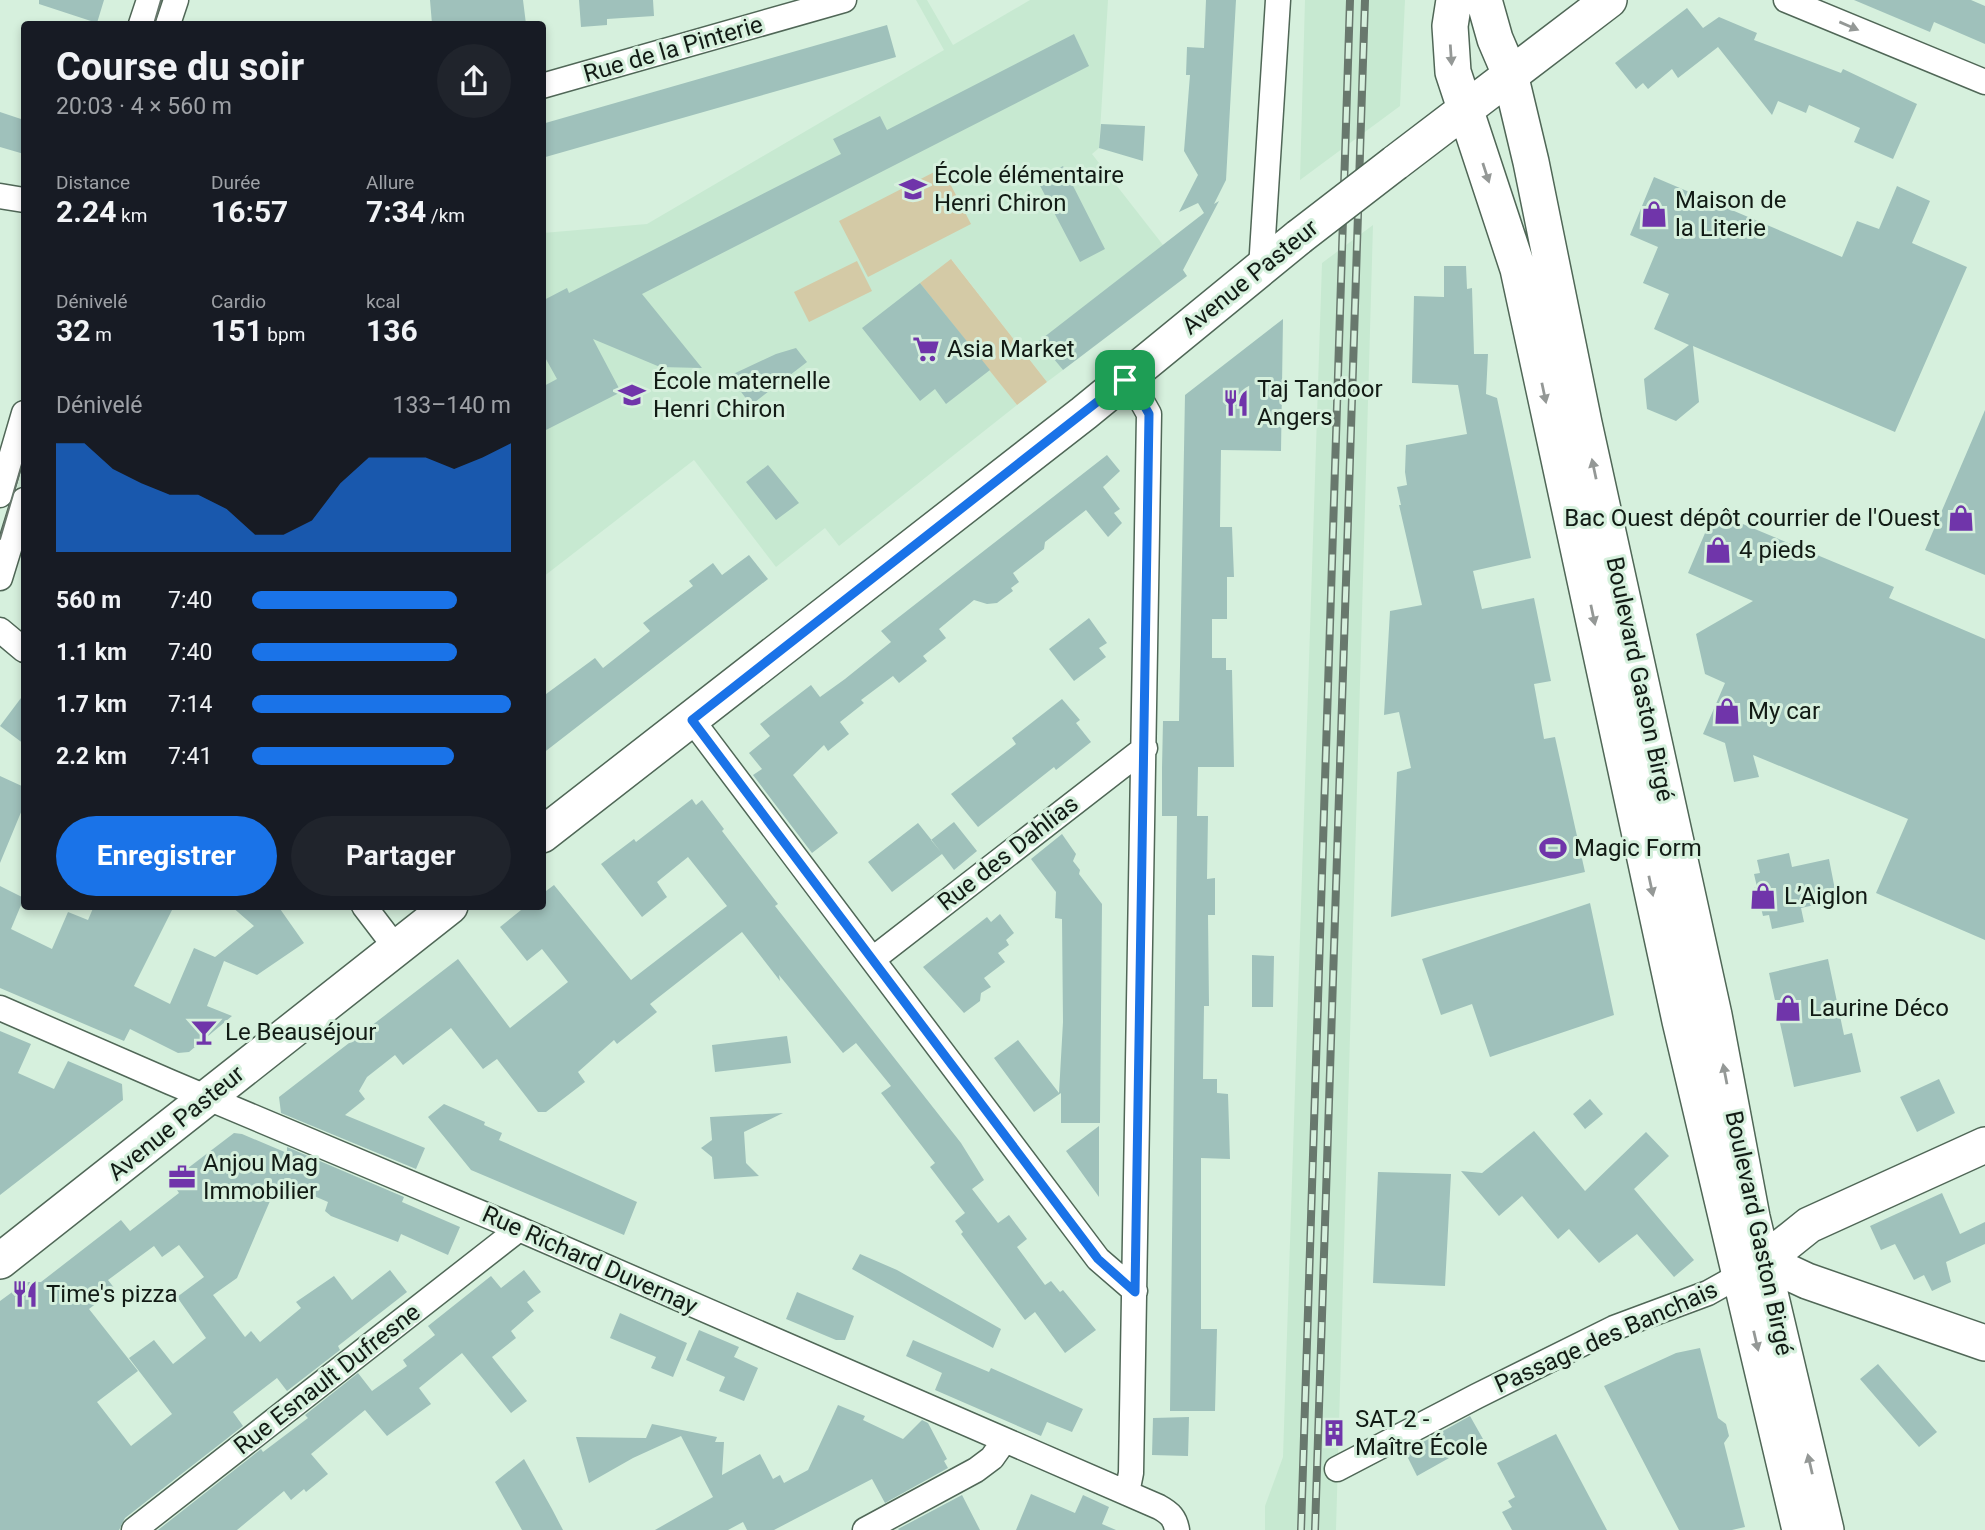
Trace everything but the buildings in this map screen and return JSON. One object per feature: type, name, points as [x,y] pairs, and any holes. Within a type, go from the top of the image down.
[{"type":"main road","name":"Boulevard Gaston Birgé","points":[[1454,0],[1452,72],[1518,269],[1677,1008],[1826,1530]]},
{"type":"main road","name":"Boulevard Gaston Birgé","points":[[1484,0],[1495,39],[1510,74],[1714,1015],[1752,1217],[1752,1268],[1800,1530]]},
{"type":"main road","name":"Avenue Pasteur","points":[[546,832],[1125,380],[1299,236],[1609,0]]},
{"type":"main road","name":"Avenue Pasteur","points":[[0,1262],[445,910]]},
{"type":"main road","points":[[1752,1268],[1809,1224],[1985,1145]]},
{"type":"main road","points":[[1752,1268],[1807,1281],[1985,1343]]},
{"type":"street","points":[[142,21],[149,0]]},
{"type":"street","points":[[169,21],[176,0]]},
{"type":"street","name":"Rue de la Pinterie","points":[[546,85],[844,0]]},
{"type":"street","points":[[1261,269],[1278,0]]},
{"type":"street","points":[[1786,0],[1985,82]]},
{"type":"street","points":[[0,196],[21,200]]},
{"type":"street","points":[[1125,380],[1149,414],[1135,1292],[1131,1473],[1127,1493]]},
{"type":"street","points":[[0,495],[21,423]]},
{"type":"street","points":[[0,578],[21,510]]},
{"type":"street","points":[[0,630],[21,648]]},
{"type":"street","points":[[692,720],[1098,1259],[1135,1292]]},
{"type":"street","name":"Rue des Dahlias","points":[[873,959],[1145,748]]},
{"type":"street","points":[[367,910],[396,948]]},
{"type":"street","name":"Rue Richard Duvernay","points":[[0,1007],[1127,1493],[1169,1513],[1176,1525]]},
{"type":"street","name":"Rue Esnault Dufresne","points":[[134,1530],[519,1229]]},
{"type":"street","name":"Passage des Banchais","points":[[1337,1469],[1476,1395],[1614,1328],[1708,1293],[1752,1268]]},
{"type":"street","points":[[865,1530],[976,1470],[992,1458],[1004,1441]]},
{"type":"shaded area","points":[[916,0],[927,0],[953,45],[1030,0],[1108,0],[1099,148],[1092,154],[1163,245],[1040,341],[1063,370],[1047,382],[952,260],[921,283],[1017,405],[839,546],[825,528],[776,567],[694,460],[546,575],[546,233],[647,224],[944,50]]},
{"type":"shaded area","points":[[1305,0],[1405,0],[1400,106],[1300,180]]},
{"type":"shaded area","points":[[942,168],[971,224],[868,277],[839,221]]},
{"type":"shaded area","points":[[1373,225],[1336,1530],[1265,1530],[1265,1506],[1283,1457],[1322,263]]},
{"type":"shaded area","points":[[951,259],[1047,382],[1017,405],[920,283]]},
{"type":"shaded area","points":[[857,261],[872,291],[809,322],[794,292]]},
{"type":"tram line","points":[[155,21],[161,0]]},
{"type":"tram line","points":[[0,539],[21,467]]},
{"type":"railway","points":[[1301,1530],[1350,0]]},
{"type":"railway","points":[[1315,1530],[1365,0]]},
{"type":"place","name":"École élémentaire Henri Chiron","points":[[913,189]]},
{"type":"place","name":"Maison de la Literie","points":[[1654,214]]},
{"type":"place","name":"Asia Market","points":[[926,349]]},
{"type":"place","name":"École maternelle Henri Chiron","points":[[632,395]]},
{"type":"place","name":"Taj Tandoor Angers","points":[[1236,403]]},
{"type":"place","name":"Bac Ouest dépôt courrier de l'Ouest","points":[[1961,518]]},
{"type":"place","name":"4 pieds","points":[[1718,550]]},
{"type":"place","name":"My car","points":[[1727,711]]},
{"type":"place","name":"Magic Form","points":[[1553,848]]},
{"type":"place","name":"L’Aiglon","points":[[1763,896]]},
{"type":"place","name":"Laurine Déco","points":[[1788,1008]]},
{"type":"place","name":"Le Beauséjour","points":[[204,1032]]},
{"type":"place","name":"Anjou Mag Immobilier","points":[[182,1177]]},
{"type":"place","name":"Time's pizza","points":[[25,1294]]},
{"type":"place","name":"SAT 2 - Maître École","points":[[1334,1433]]},
{"type":"route","points":[[1125,380],[1149,414],[1135,1292],[1098,1259],[692,720],[1125,380]]}]
